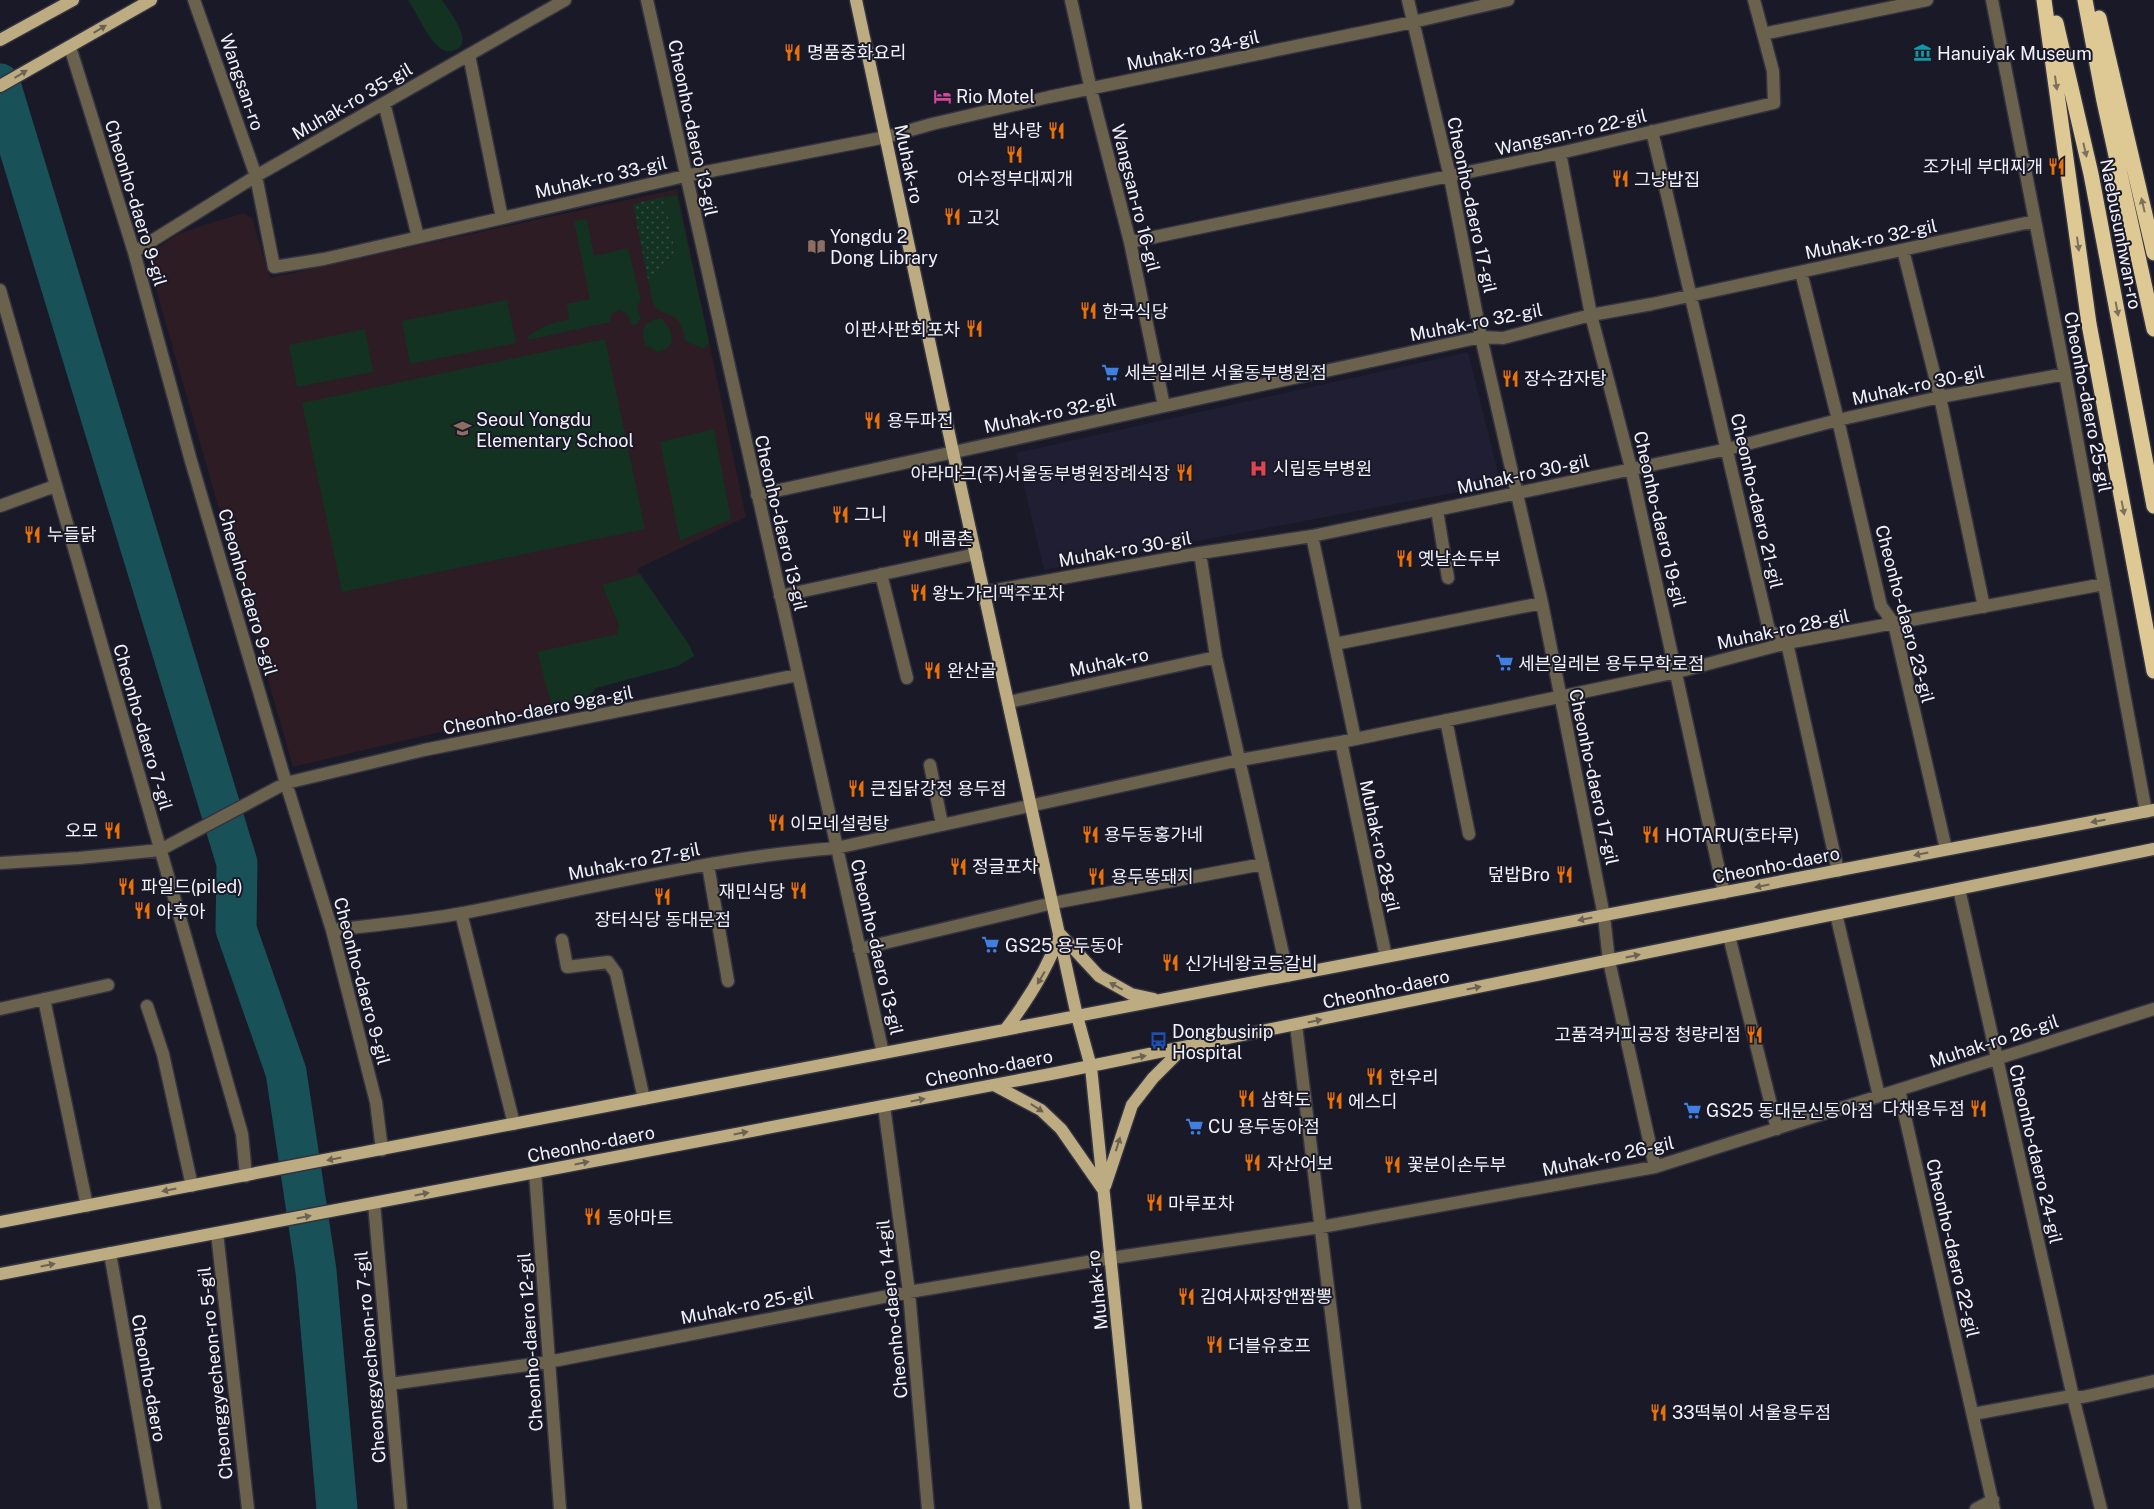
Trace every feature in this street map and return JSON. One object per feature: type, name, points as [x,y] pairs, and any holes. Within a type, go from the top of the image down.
[{"type":"highway","points":[[2044,0],[2089,324],[2154,671]]},
{"type":"highway","name":"Naebusunhwan-ro","points":[[2051,0],[2091,174],[2154,506]]},
{"type":"highway","name":"Naebusunhwan-ro","points":[[2086,0],[2104,102],[2154,329]]},
{"type":"highway","points":[[2094,0],[2154,253]]},
{"type":"main road","points":[[0,40],[34,22],[52,5],[73,0]]},
{"type":"main road","points":[[0,86],[151,0]]},
{"type":"main road","name":"Muhak-ro","points":[[856,0],[1077,1016],[1091,1066],[1101,1167]]},
{"type":"main road","name":"Cheonho-daero","points":[[249,1175],[2150,811]]},
{"type":"main road","name":"Cheonho-daero","points":[[216,1233],[1183,1048],[2154,849]]},
{"type":"main road","points":[[1006,1030],[1027,1002],[1042,976],[1060,934],[1099,976],[1131,994],[1162,1000]]},
{"type":"main road","points":[[1103,1191],[1132,1105],[1153,1078],[1183,1048]]},
{"type":"main road","name":"Muhak-ro","points":[[1091,1066],[1136,1509]]},
{"type":"main road","points":[[994,1085],[1040,1110],[1061,1129],[1103,1191]]},
{"type":"main road","points":[[0,1222],[249,1175]]},
{"type":"main road","points":[[0,1274],[216,1233]]},
{"type":"street","name":"Wangsan-ro","points":[[194,0],[256,176]]},
{"type":"street","name":"Muhak-ro 35-gil","points":[[134,252],[256,176],[565,0]]},
{"type":"street","name":"Cheonho-daero 13-gil","points":[[647,0],[883,1053]]},
{"type":"street","name":"Wangsan-ro 16-gil","points":[[1071,0],[1091,90],[1130,242],[1164,406]]},
{"type":"street","name":"Cheonho-daero 17-gil","points":[[1408,0],[1450,177],[1481,337],[1542,603],[1559,697],[1604,916],[1609,961]]},
{"type":"street","name":"Muhak-ro 34-gil","points":[[886,137],[941,122],[1413,22],[1508,0]]},
{"type":"street","name":"Wangsan-ro 22-gil","points":[[1130,242],[1560,154],[1774,103],[1773,71],[1754,0]]},
{"type":"street","points":[[1763,34],[1927,0]]},
{"type":"street","name":"Cheonho-daero 25-gil","points":[[1992,0],[2104,584],[2150,811]]},
{"type":"street","name":"Cheonho-daero 9-gil","points":[[70,47],[134,252],[191,461],[286,783],[332,930],[376,1102],[382,1150]]},
{"type":"street","points":[[469,54],[502,218]]},
{"type":"street","points":[[384,103],[418,237]]},
{"type":"street","name":"Cheonho-daero 21-gil","points":[[1652,131],[1769,630],[1787,643]]},
{"type":"street","name":"Muhak-ro 33-gil","points":[[256,176],[274,267],[324,259],[685,176],[886,137]]},
{"type":"street","name":"Cheonho-daero 19-gil","points":[[1560,154],[1591,315],[1631,468],[1724,893]]},
{"type":"street","name":"Muhak-ro 32-gil","points":[[953,452],[1481,337],[1502,338],[1591,315],[1690,296],[2035,220]]},
{"type":"street","points":[[1903,250],[1940,397],[1984,607]]},
{"type":"street","name":"Cheonho-daero 23-gil","points":[[1801,272],[1838,420],[1880,606],[1894,624],[1946,849]]},
{"type":"street","name":"Cheonho-daero 7-gil","points":[[0,290],[55,486],[165,846],[242,1134],[249,1175]]},
{"type":"street","points":[[0,337],[12,332]]},
{"type":"street","name":"Muhak-ro 30-gil","points":[[984,592],[1200,553],[1312,536],[1728,449],[1838,420],[1940,397],[2065,374]]},
{"type":"street","points":[[757,495],[953,452]]},
{"type":"street","points":[[0,506],[55,486]]},
{"type":"street","points":[[1437,510],[1448,578]]},
{"type":"street","points":[[1312,536],[1355,739]]},
{"type":"street","points":[[1200,553],[1216,657],[1288,976]]},
{"type":"street","points":[[780,596],[976,554]]},
{"type":"street","points":[[881,574],[907,678]]},
{"type":"street","name":"Muhak-ro 28-gil","points":[[1032,804],[1677,672],[1787,643],[2104,584]]},
{"type":"street","points":[[1335,644],[1542,603]]},
{"type":"street","points":[[1787,643],[1838,871]]},
{"type":"street","name":"Muhak-ro","points":[[1009,702],[1216,657]]},
{"type":"street","name":"Cheonho-daero 9ga-gil","points":[[165,846],[286,783],[424,750],[798,675]]},
{"type":"street","points":[[1446,720],[1469,834]]},
{"type":"street","name":"Muhak-ro 28-gil","points":[[1341,742],[1386,957]]},
{"type":"street","points":[[930,765],[942,824]]},
{"type":"street","name":"Muhak-ro 27-gil","points":[[332,930],[461,913],[651,874],[789,852],[836,848],[1032,804]]},
{"type":"street","points":[[0,863],[79,858],[165,846]]},
{"type":"street","points":[[859,949],[1053,903],[1263,864]]},
{"type":"street","points":[[708,865],[728,981]]},
{"type":"street","name":"Cheonho-daero 24-gil","points":[[1959,889],[2073,1397],[2101,1509]]},
{"type":"street","name":"Cheonho-daero","points":[[461,913],[514,1124]]},
{"type":"street","points":[[1836,914],[1879,1096]]},
{"type":"street","points":[[1728,936],[1777,1128]]},
{"type":"street","name":"Cheonho-daero","points":[[562,940],[567,967],[608,962],[616,973],[644,1099]]},
{"type":"street","points":[[1609,961],[1654,1167]]},
{"type":"street","points":[[0,1009],[108,985]]},
{"type":"street","points":[[44,999],[86,1206]]},
{"type":"street","points":[[147,1006],[163,1054],[192,1186]]},
{"type":"street","name":"Muhak-ro 26-gil","points":[[1111,1258],[1321,1227],[1654,1167],[2154,1009]]},
{"type":"street","points":[[1296,1025],[1355,1509]]},
{"type":"street","name":"Cheonho-daero 22-gil","points":[[1899,1090],[1994,1504]]},
{"type":"street","name":"Cheonho-daero 14-gil","points":[[884,1106],[909,1292],[928,1509]]},
{"type":"street","name":"Cheonho-daero 12-gil","points":[[534,1172],[560,1509]]},
{"type":"street","name":"Cheonggyecheon-ro 7-gil","points":[[374,1203],[401,1509]]},
{"type":"street","name":"Cheonggyecheon-ro 5-gil","points":[[216,1233],[248,1509]]},
{"type":"street","name":"Cheonho-daero","points":[[110,1254],[155,1509]]},
{"type":"street","name":"Muhak-ro 25-gil","points":[[390,1384],[548,1362],[909,1292],[1111,1258]]},
{"type":"street","points":[[1973,1414],[2066,1396],[2083,1397],[2154,1381]]},
{"type":"street","points":[[1976,1509],[1994,1504]]},
{"type":"shaded area","name":"Seoul Yongdu Elementary School","points":[[677,189],[746,517],[637,569],[690,646],[694,656],[678,666],[596,688],[588,697],[293,767],[149,265],[158,248],[178,234],[244,213],[252,218],[270,278]]},
{"type":"shaded area","name":"시립동부병원","points":[[1468,352],[1501,484],[1044,570],[1016,453]]},
{"type":"green space","points":[[408,0],[442,0],[461,33],[461,46],[452,51],[441,49],[427,33]]},
{"type":"green space","points":[[677,195],[709,342],[704,349],[685,341],[679,322],[671,315],[657,309],[653,303],[649,285],[675,251],[664,197]]},
{"type":"green space","points":[[664,197],[675,251],[649,285],[633,204]]},
{"type":"green space","points":[[587,219],[594,256],[628,248],[641,300],[637,306],[641,319],[637,324],[632,325],[626,313],[619,310],[611,314],[610,322],[528,340],[528,336],[547,325],[569,319],[567,304],[590,299],[574,221]]},
{"type":"green space","points":[[507,300],[516,343],[410,364],[402,321]]},
{"type":"green space","points":[[661,318],[669,328],[672,338],[665,350],[658,352],[645,345],[643,330],[647,324]]},
{"type":"green space","points":[[365,329],[373,372],[297,387],[289,345]]},
{"type":"green space","points":[[605,339],[645,529],[342,592],[302,403]]},
{"type":"green space","points":[[714,429],[731,519],[680,541],[660,442]]},
{"type":"green space","points":[[640,574],[690,646],[694,656],[678,666],[596,688],[588,697],[552,706],[537,652],[617,634],[619,625],[602,585]]},
{"type":"pier","points":[[2022,0],[2118,0],[2154,154],[2154,583],[2099,323],[2079,326]]},
{"type":"waterway","points":[[0,84],[237,863],[236,929],[286,1072],[316,1271],[337,1509]]},
{"type":"place","name":"명품중화요리","points":[[793,52]]},
{"type":"place","name":"Hanuiyak Museum","points":[[1923,53]]},
{"type":"place","name":"Rio Motel","points":[[942,96]]},
{"type":"place","name":"밥사랑","points":[[1056,130]]},
{"type":"place","name":"어수정부대찌개","points":[[1015,155]]},
{"type":"place","name":"조가네 부대찌개","points":[[2057,166]]},
{"type":"place","name":"그냥밥집","points":[[1620,179]]},
{"type":"place","name":"고깃","points":[[953,217]]},
{"type":"place","name":"Yongdu 2 Dong Library","points":[[816,246]]},
{"type":"place","name":"한국식당","points":[[1088,311]]},
{"type":"place","name":"이판사판회포차","points":[[974,329]]},
{"type":"place","name":"세븐일레븐 서울동부병원점","points":[[1110,372]]},
{"type":"place","name":"장수감자탕","points":[[1510,378]]},
{"type":"place","name":"용두파전","points":[[873,420]]},
{"type":"place","name":"Seoul Yongdu Elementary School","points":[[462,429]]},
{"type":"place","name":"시립동부병원","points":[[1259,468]]},
{"type":"place","name":"아라마크(주)서울동부병원장례식장","points":[[1184,473]]},
{"type":"place","name":"그니","points":[[840,514]]},
{"type":"place","name":"누들닭","points":[[33,534]]},
{"type":"place","name":"매콤촌","points":[[910,538]]},
{"type":"place","name":"옛날손두부","points":[[1404,558]]},
{"type":"place","name":"왕노가리맥주포차","points":[[918,593]]},
{"type":"place","name":"세븐일레븐 용두무학로점","points":[[1504,663]]},
{"type":"place","name":"완산골","points":[[933,670]]},
{"type":"place","name":"큰집닭강정 용두점","points":[[856,788]]},
{"type":"place","name":"이모네설렁탕","points":[[776,823]]},
{"type":"place","name":"오모","points":[[112,830]]},
{"type":"place","name":"용두동홍가네","points":[[1090,834]]},
{"type":"place","name":"HOTARU(호타루)","points":[[1651,835]]},
{"type":"place","name":"정글포차","points":[[958,866]]},
{"type":"place","name":"덮밥Bro","points":[[1564,874]]},
{"type":"place","name":"용두똥돼지","points":[[1097,876]]},
{"type":"place","name":"파일드(piled)","points":[[127,886]]},
{"type":"place","name":"재민식당","points":[[799,891]]},
{"type":"place","name":"장터식당 동대문점","points":[[663,896]]},
{"type":"place","name":"아후아","points":[[142,911]]},
{"type":"place","name":"GS25 용두동아","points":[[991,945]]},
{"type":"place","name":"신가네왕코등갈비","points":[[1171,963]]},
{"type":"place","name":"고품격커피공장 청량리점","points":[[1755,1034]]},
{"type":"place","name":"Dongbusirip Hospital","points":[[1158,1041]]},
{"type":"place","name":"한우리","points":[[1375,1077]]},
{"type":"place","name":"삼학도","points":[[1247,1099]]},
{"type":"place","name":"에스디","points":[[1334,1101]]},
{"type":"place","name":"다채용두점","points":[[1979,1108]]},
{"type":"place","name":"GS25 동대문신동아점","points":[[1692,1110]]},
{"type":"place","name":"CU 용두동아점","points":[[1194,1126]]},
{"type":"place","name":"자산어보","points":[[1253,1163]]},
{"type":"place","name":"꽃분이손두부","points":[[1393,1164]]},
{"type":"place","name":"마루포차","points":[[1154,1203]]},
{"type":"place","name":"동아마트","points":[[593,1217]]},
{"type":"place","name":"김여사짜장앤짬뽕","points":[[1186,1296]]},
{"type":"place","name":"더블유호프","points":[[1214,1345]]},
{"type":"place","name":"33떡볶이 서울용두점","points":[[1658,1412]]}]
